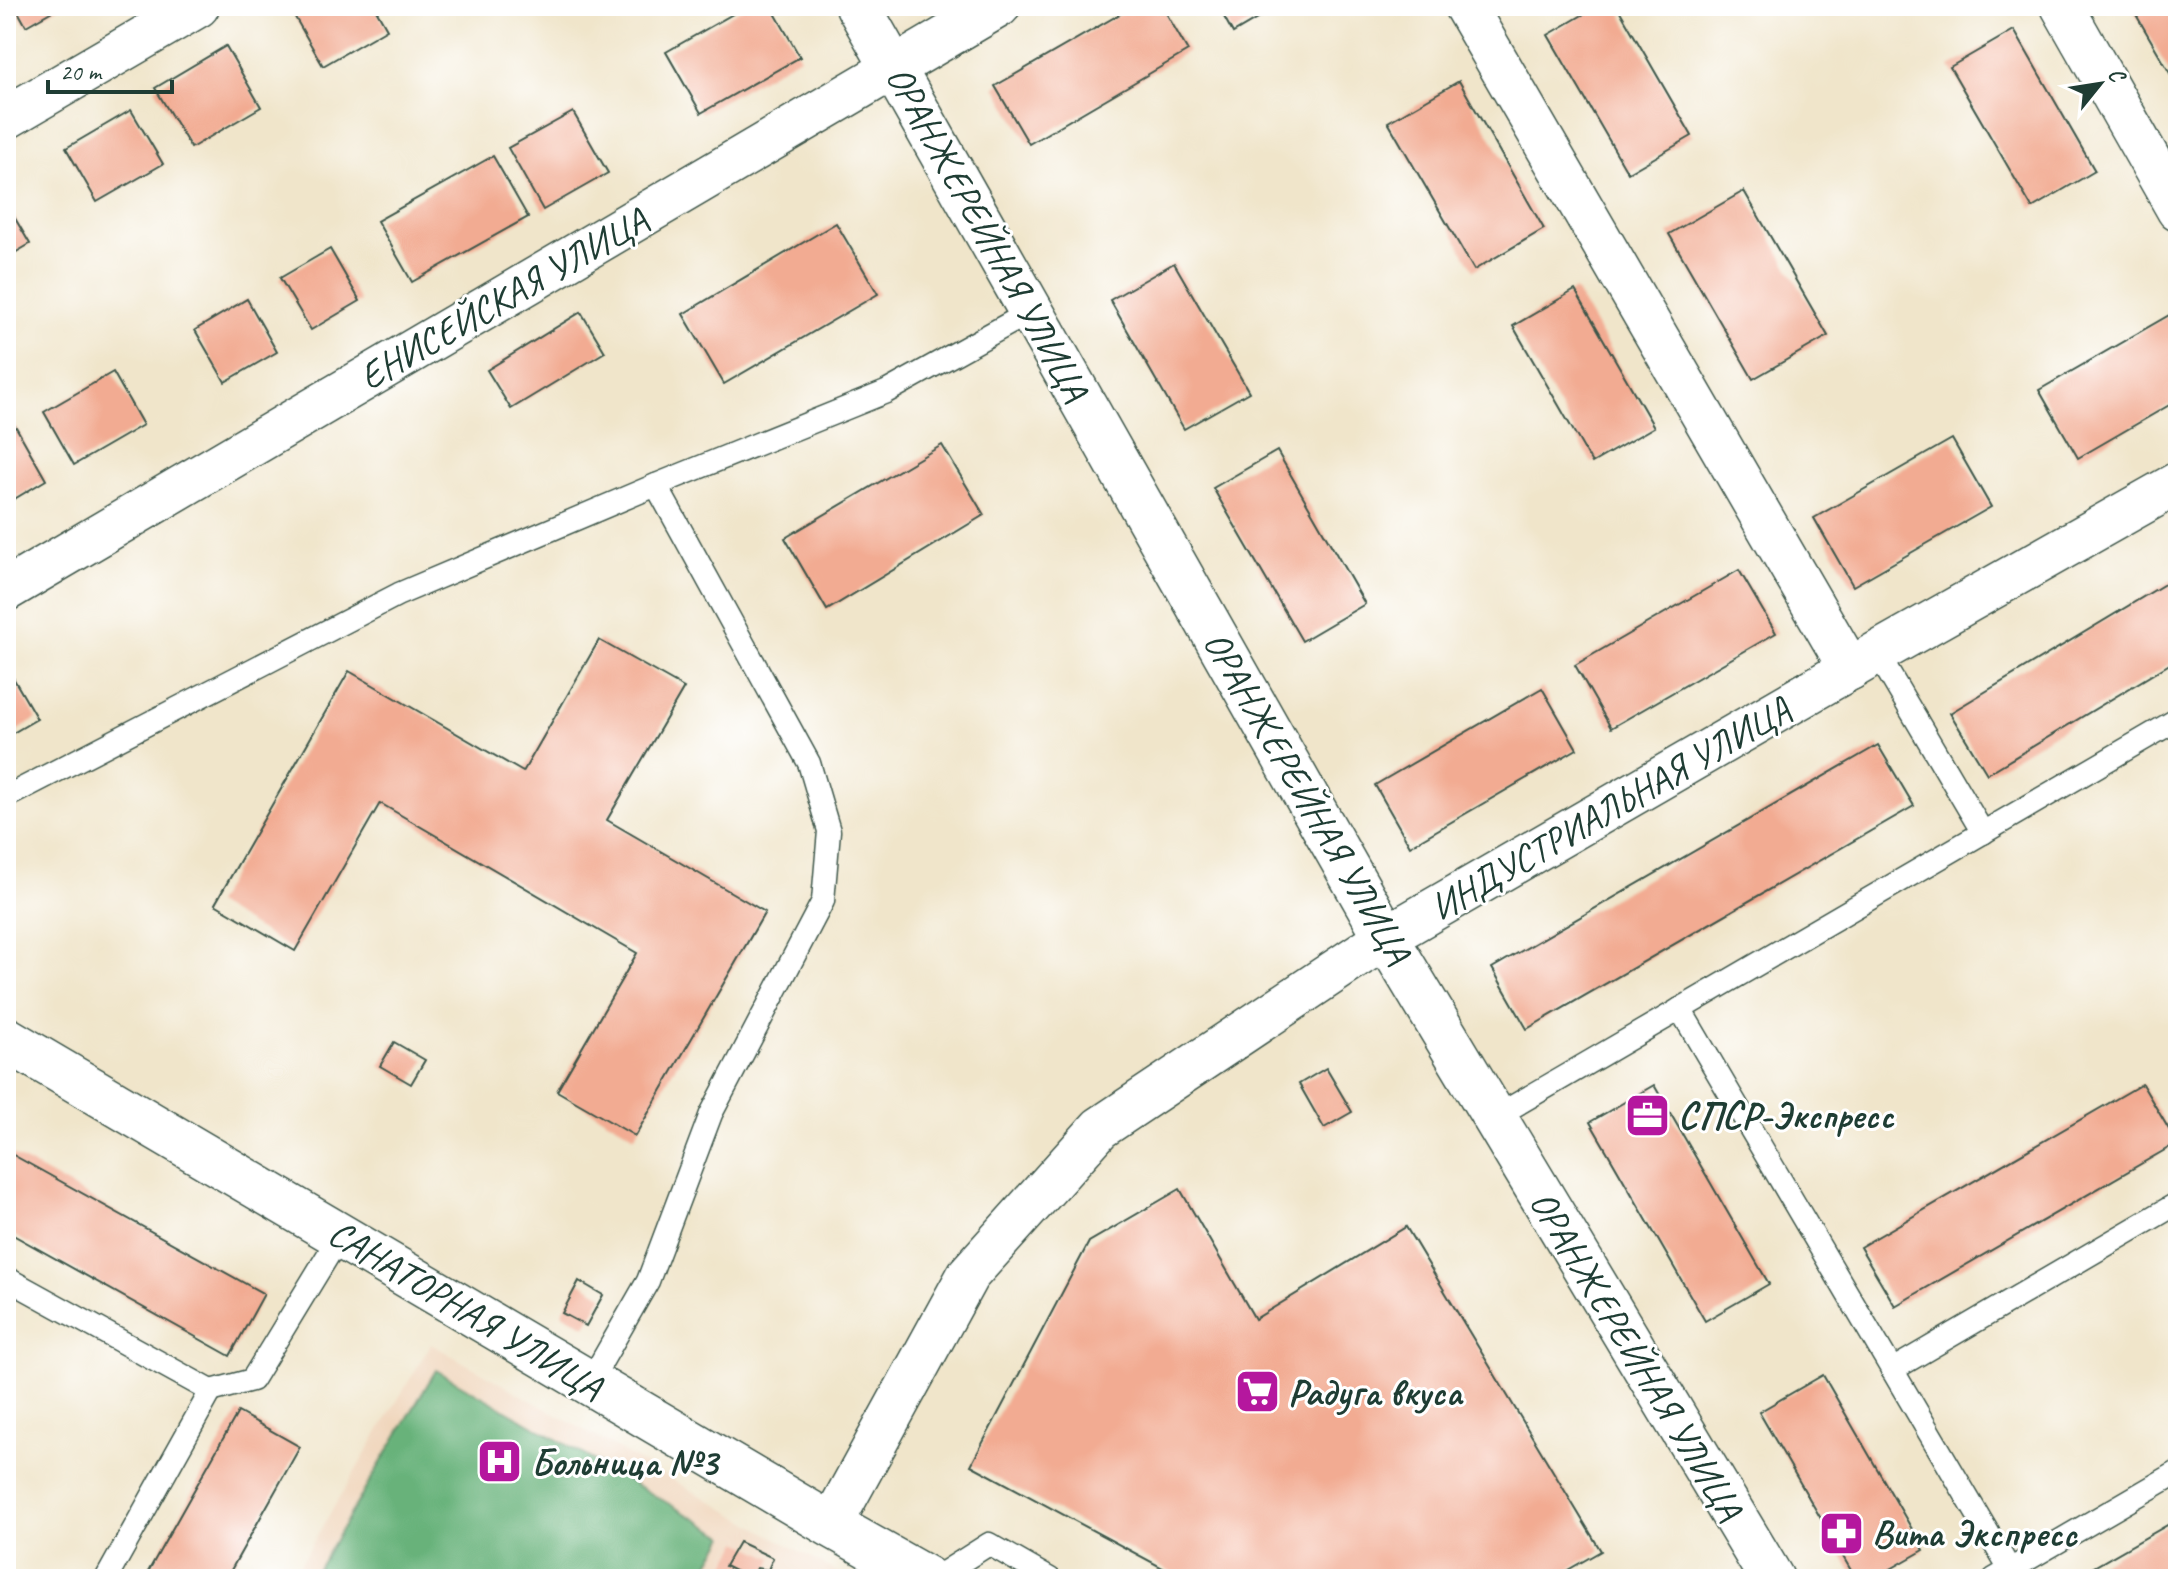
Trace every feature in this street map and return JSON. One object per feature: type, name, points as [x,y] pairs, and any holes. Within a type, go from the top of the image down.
[{"type":"main road","name":"ОРАНЖЕРЕЙНАЯ УЛИЦА","points":[[858,6],[1386,937],[1495,1117],[1763,1576]]},
{"type":"main road","name":"САНАТОРНАЯ УЛИЦА","points":[[6,1039],[927,1579]]},
{"type":"street","points":[[6,118],[198,6]]},
{"type":"street","name":"ЕНИСЕЙСКАЯ УЛИЦА","points":[[6,590],[999,6]]},
{"type":"street","points":[[1465,6],[1864,661]]},
{"type":"street","points":[[2062,6],[2178,210]]},
{"type":"street","name":"ИНДУСТРИАЛЬНАЯ УЛИЦА","points":[[831,1525],[968,1275],[1100,1128],[1386,937],[2178,483]]},
{"type":"lane","points":[[6,797],[399,594],[886,392],[1032,311]]},
{"type":"lane","points":[[590,1382],[648,1281],[711,1114],[823,901],[829,831],[809,763],[656,485]]},
{"type":"lane","points":[[1864,661],[1983,833]]},
{"type":"lane","points":[[1495,1117],[2178,719]]},
{"type":"lane","points":[[1680,1009],[1892,1370],[2002,1574],[2178,1472]]},
{"type":"lane","points":[[1892,1370],[2178,1203]]},
{"type":"lane","points":[[6,1278],[211,1391],[252,1380],[341,1234]]},
{"type":"lane","points":[[106,1579],[211,1391]]},
{"type":"lane","points":[[934,1579],[989,1544],[1050,1579]]},
{"type":"shaded area","name":"Больница №3","points":[[431,1344],[849,1579],[291,1579]]},
{"type":"green space","name":"Больница №3","points":[[436,1370],[725,1536],[705,1570],[721,1579],[312,1579]]},
{"type":"building","points":[[15,6],[61,6],[26,26]]},
{"type":"building","points":[[303,6],[374,6],[387,29],[323,66],[292,12]]},
{"type":"building","points":[[747,6],[771,6],[800,57],[701,113],[666,52]]},
{"type":"building","points":[[1134,6],[1162,6],[1188,51],[1029,144],[995,86]]},
{"type":"building","points":[[1218,6],[1279,6],[1233,33]]},
{"type":"building","points":[[1598,6],[1617,6],[1692,136],[1628,173],[1548,35]]},
{"type":"building","points":[[2131,6],[2178,6],[2178,87]]},
{"type":"building","points":[[2014,30],[2095,171],[2032,208],[1950,67]]},
{"type":"building","points":[[226,46],[261,107],[191,148],[155,88]]},
{"type":"building","points":[[1459,81],[1544,229],[1474,270],[1388,122]]},
{"type":"building","points":[[131,110],[163,164],[97,202],[66,148]]},
{"type":"building","points":[[573,112],[608,173],[543,210],[508,148]]},
{"type":"building","points":[[493,156],[528,217],[412,282],[377,221]]},
{"type":"building","points":[[1744,191],[1828,336],[1753,379],[1669,234]]},
{"type":"building","points":[[6,203],[30,244],[6,258]]},
{"type":"building","points":[[836,223],[878,294],[724,384],[683,314]]},
{"type":"building","points":[[330,249],[360,301],[311,330],[280,278]]},
{"type":"building","points":[[1174,263],[1249,392],[1184,429],[1110,300]]},
{"type":"building","points":[[1575,290],[1654,427],[1592,463],[1513,326]]},
{"type":"building","points":[[247,299],[277,352],[225,382],[195,330]]},
{"type":"building","points":[[2178,310],[2178,400],[2078,458],[2039,390]]},
{"type":"building","points":[[581,312],[605,352],[511,409],[487,370]]},
{"type":"building","points":[[113,372],[143,425],[74,465],[44,412]]},
{"type":"building","points":[[16,427],[46,480],[6,504],[6,433]]},
{"type":"building","points":[[1952,439],[1991,507],[1853,586],[1814,518]]},
{"type":"building","points":[[942,445],[984,515],[827,610],[785,538]]},
{"type":"building","points":[[1277,451],[1365,604],[1302,641],[1213,488]]},
{"type":"building","points":[[1739,570],[1776,633],[1611,728],[1575,665]]},
{"type":"building","points":[[2178,576],[2178,659],[1987,774],[1950,713]]},
{"type":"building","points":[[599,640],[684,688],[607,820],[765,912],[635,1136],[557,1091],[637,953],[380,803],[295,951],[215,904],[349,671],[523,772]]},
{"type":"building","points":[[6,670],[37,719],[6,737]]},
{"type":"building","points":[[1542,688],[1577,749],[1410,846],[1375,785]]},
{"type":"building","points":[[1878,745],[1914,806],[1527,1029],[1492,968]]},
{"type":"building","points":[[394,1042],[425,1060],[411,1084],[380,1066]]},
{"type":"building","points":[[1326,1068],[1352,1112],[1324,1128],[1299,1084]]},
{"type":"building","points":[[2142,1084],[2177,1143],[1895,1306],[1860,1247]]},
{"type":"building","points":[[1654,1085],[1769,1284],[1705,1321],[1590,1122]]},
{"type":"building","points":[[6,1151],[264,1294],[230,1356],[6,1231]]},
{"type":"building","name":"Радуга вкуса","points":[[1180,1189],[1255,1319],[1406,1227],[1601,1551],[1552,1579],[1183,1579],[971,1465],[1089,1242]]},
{"type":"building","points":[[579,1281],[603,1295],[586,1326],[562,1313]]},
{"type":"building","points":[[1823,1375],[1924,1550],[1873,1579],[1856,1579],[1759,1412]]},
{"type":"building","points":[[238,1412],[300,1447],[226,1579],[144,1579]]},
{"type":"building","points":[[2178,1519],[2178,1579],[2073,1579]]},
{"type":"building","points":[[739,1542],[773,1558],[768,1570],[757,1568],[751,1579],[725,1566]]},
{"type":"place","name":"СПСР-Экспресс","points":[[1647,1115]]},
{"type":"place","name":"Радуга вкуса","points":[[1257,1392]]},
{"type":"place","name":"Больница №3","points":[[500,1462]]},
{"type":"place","name":"Вита Экспресс","points":[[1841,1533]]}]
